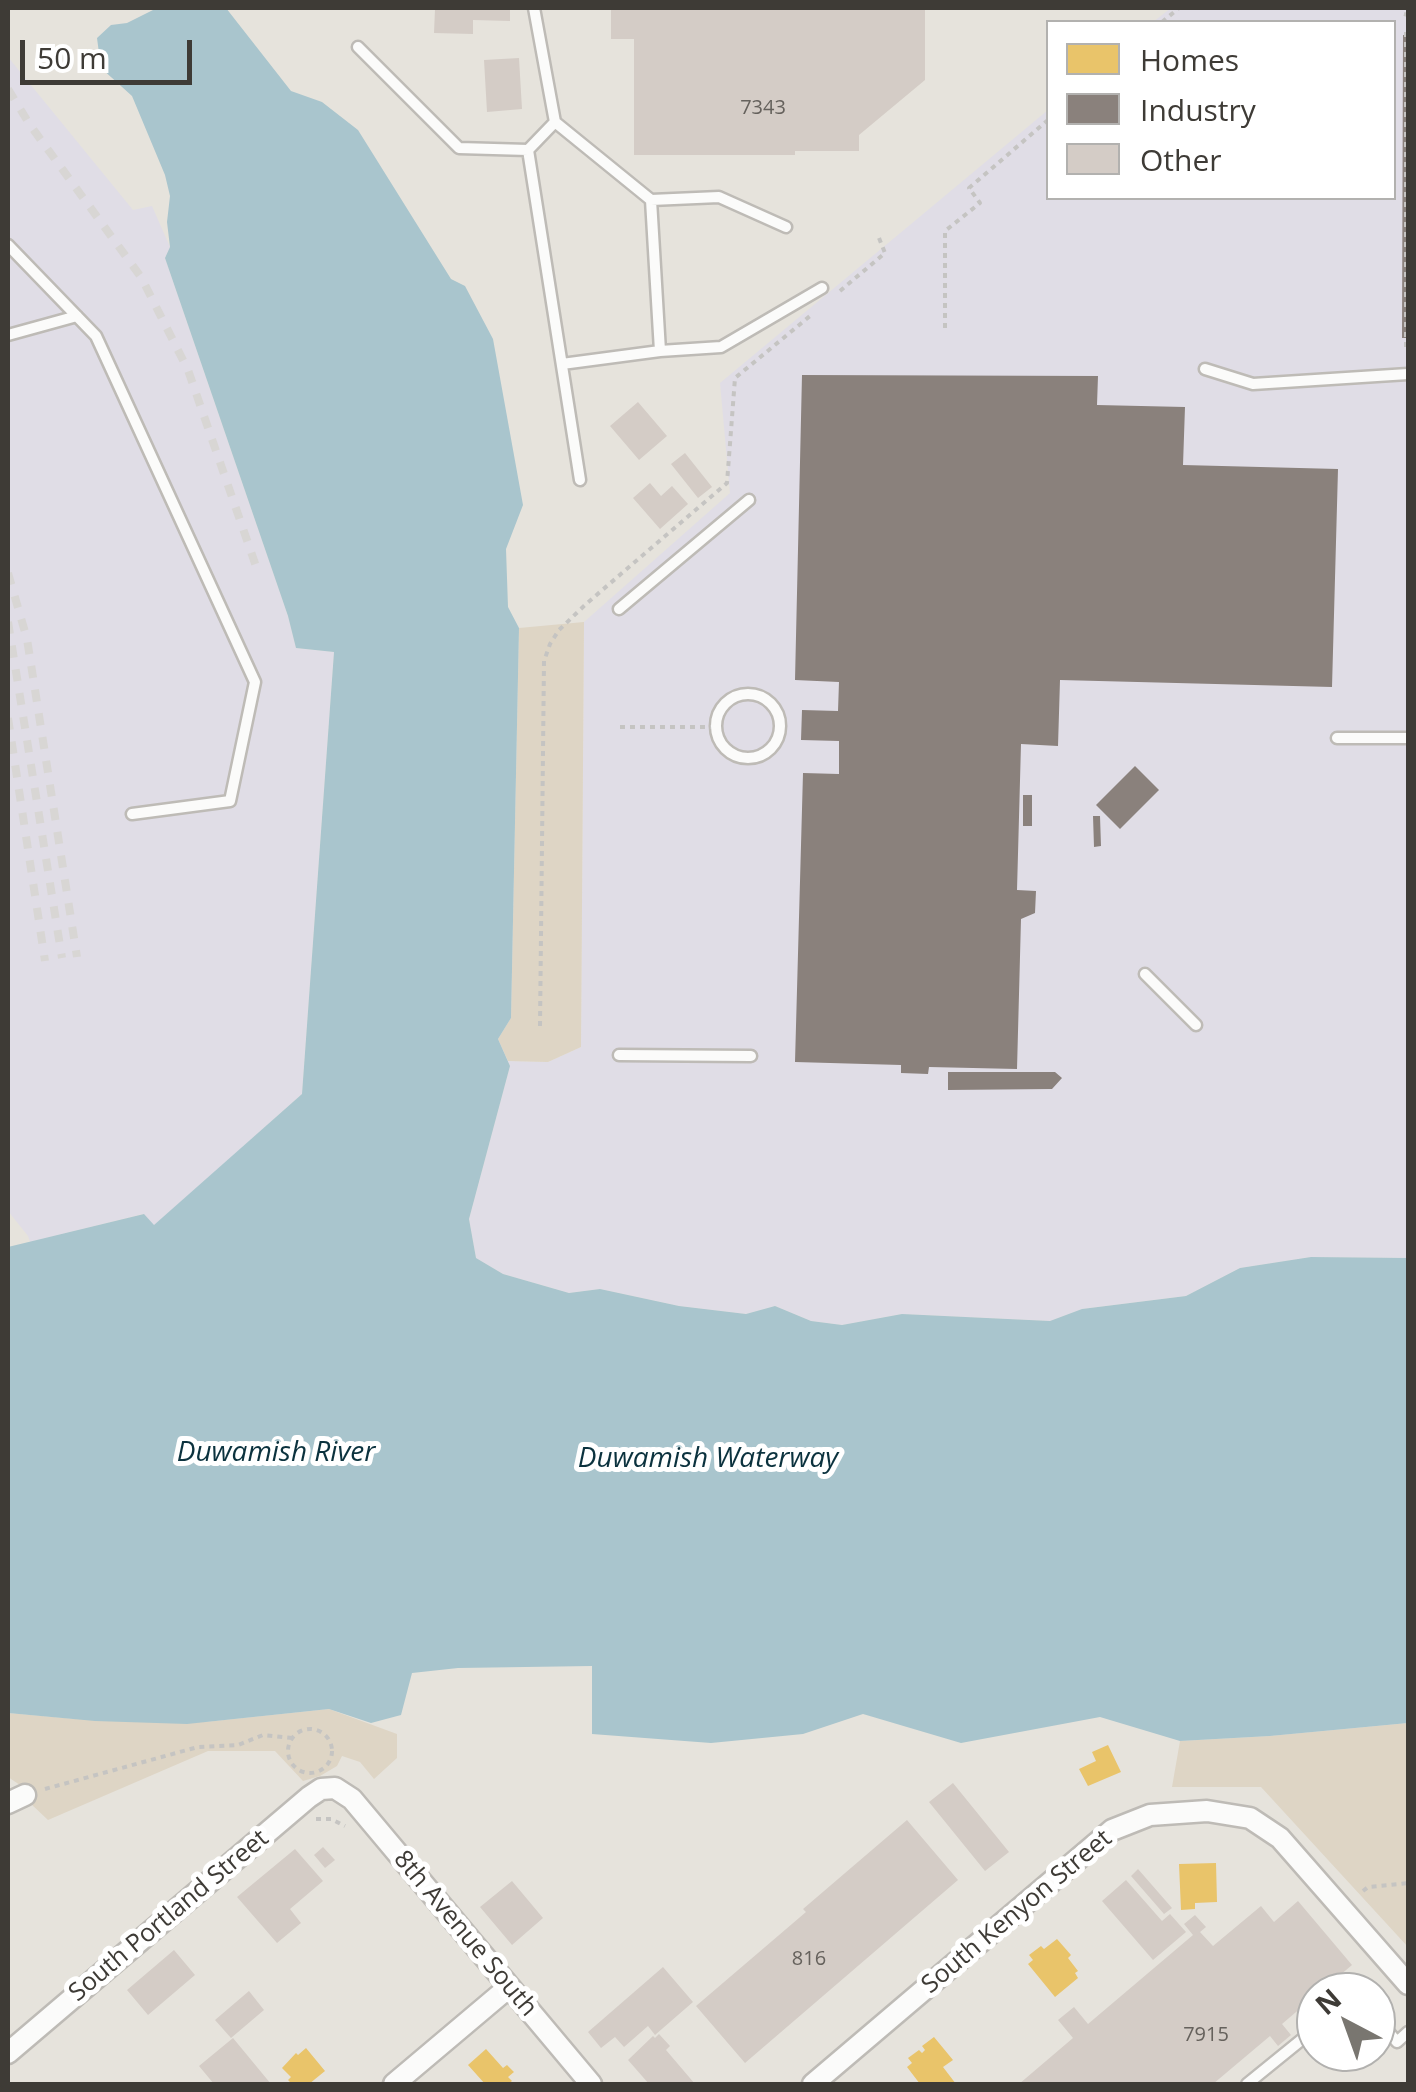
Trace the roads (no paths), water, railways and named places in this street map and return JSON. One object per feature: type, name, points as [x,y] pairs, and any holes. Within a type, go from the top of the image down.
[{"type":"street","name":"8th Avenue South","points":[[334,1788],[352,1800],[590,2084]]},
{"type":"street","name":"South Portland Street","points":[[8,2053],[309,1796],[321,1789],[334,1788]]},
{"type":"street","name":"South Kenyon Street","points":[[812,2084],[1112,1830],[1150,1815],[1206,1810],[1250,1818],[1280,1838],[1408,1984]]},
{"type":"street","points":[[394,2084],[509,1987]]},
{"type":"lane","points":[[534,8],[556,122],[650,200],[719,198],[786,227]]},
{"type":"lane","points":[[358,47],[459,148],[528,150],[556,122]]},
{"type":"lane","points":[[528,150],[580,480]]},
{"type":"lane","points":[[650,200],[660,351]]},
{"type":"lane","points":[[8,245],[96,336],[255,682],[230,801],[132,814]]},
{"type":"lane","points":[[562,364],[721,347],[822,288]]},
{"type":"lane","points":[[8,336],[77,316]]},
{"type":"lane","points":[[1205,369],[1252,384],[1408,374]]},
{"type":"lane","points":[[619,608],[749,500]]},
{"type":"lane","points":[[747,694],[767,700],[774,707],[780,727],[773,746],[755,758],[745,758],[726,750],[716,726],[720,710],[727,702],[747,694]]},
{"type":"lane","points":[[1336,738],[1408,738]]},
{"type":"lane","points":[[1145,974],[1196,1025]]},
{"type":"lane","points":[[619,1055],[751,1056]]},
{"type":"lane","points":[[1247,2084],[1296,2044]]},
{"type":"water","name":"Duwamish River","points":[[157,8],[226,8],[291,91],[322,102],[358,130],[451,279],[465,286],[493,339],[523,505],[506,549],[508,607],[519,628],[511,1018],[498,1039],[510,1066],[469,1219],[476,1258],[503,1274],[569,1293],[600,1289],[679,1306],[746,1314],[775,1306],[811,1321],[842,1325],[902,1314],[1050,1321],[1082,1309],[1186,1296],[1240,1268],[1311,1257],[1408,1258],[1408,1723],[1180,1741],[1100,1717],[961,1743],[863,1714],[803,1734],[711,1743],[592,1734],[592,1666],[458,1668],[412,1673],[401,1715],[371,1723],[329,1709],[187,1724],[8,1713],[8,1247],[144,1214],[154,1225],[302,1094],[334,652],[296,648],[165,258],[170,247],[170,196],[165,175],[132,96],[101,68],[97,38],[111,25],[127,23]]},
{"type":"railway","points":[[8,89],[141,277],[188,370],[258,572]]},
{"type":"railway","points":[[8,573],[27,639],[77,957]]},
{"type":"railway","points":[[8,622],[62,958]]},
{"type":"railway","points":[[8,718],[45,961]]},
{"type":"water label","name":"Duwamish Waterway","points":[[708,1459]]}]
